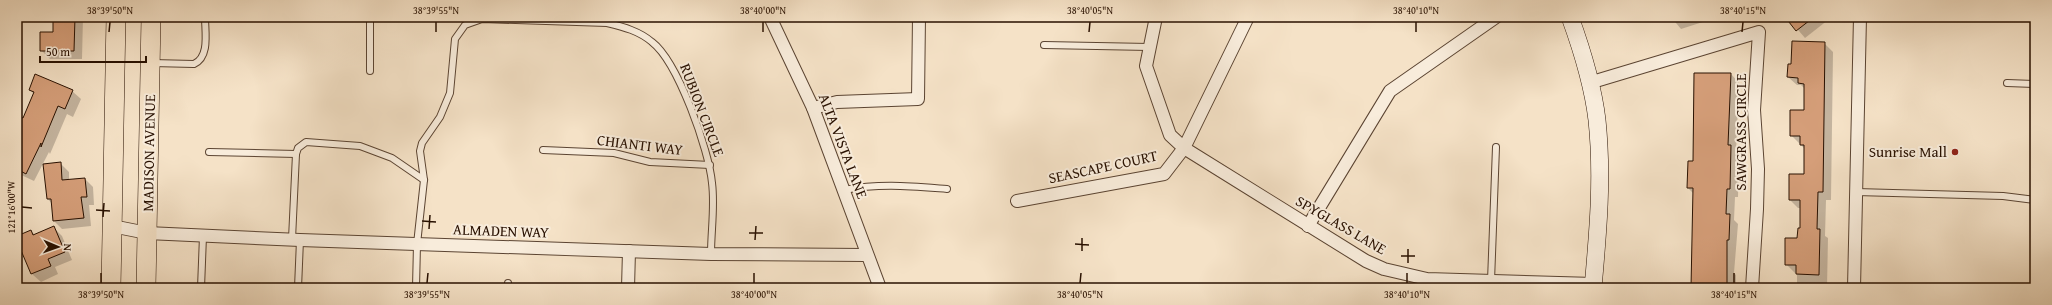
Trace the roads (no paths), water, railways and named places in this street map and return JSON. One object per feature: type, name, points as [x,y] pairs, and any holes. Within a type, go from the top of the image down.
[{"type":"main road","points":[[111,288],[116,17]]},
{"type":"main road","name":"MADISON AVENUE","points":[[146,288],[151,17]]},
{"type":"street","name":"ALTA VISTA LANE","points":[[770,17],[813,108],[866,255],[880,288]]},
{"type":"street","points":[[813,108],[837,102],[918,99],[919,17]]},
{"type":"street","name":"SPYGLASS LANE","points":[[1156,17],[1146,66],[1170,135],[1184,148],[1308,226],[1366,261],[1384,269],[1427,279],[1593,286]]},
{"type":"street","points":[[1184,148],[1248,17]]},
{"type":"street","points":[[1308,226],[1390,91],[1496,17]]},
{"type":"street","points":[[1570,17],[1589,83],[1597,119],[1600,165],[1600,206],[1593,286]]},
{"type":"street","points":[[1854,288],[1860,17]]},
{"type":"street","name":"SAWGRASS CIRCLE","points":[[1589,83],[1758,32],[1754,110],[1758,168],[1752,288]]},
{"type":"street","name":"SEASCAPE COURT","points":[[1017,200],[1164,174],[1184,148]]},
{"type":"street","name":"ALMADEN WAY","points":[[112,226],[147,233],[296,240],[711,254],[866,255]]},
{"type":"street","points":[[628,288],[629,251]]},
{"type":"lane","points":[[150,63],[194,64],[200,61],[204,55],[205,17]]},
{"type":"lane","points":[[370,17],[370,71]]},
{"type":"lane","name":"RUBION CIRCLE","points":[[416,288],[417,244],[424,180],[420,151],[422,143],[440,117],[450,93],[455,39],[465,25],[482,19],[607,23],[626,27],[643,35],[661,50],[674,69],[704,146],[710,166],[712,185],[711,254]]},
{"type":"lane","points":[[1044,45],[1150,47]]},
{"type":"lane","points":[[2007,83],[2035,84]]},
{"type":"lane","points":[[298,288],[296,240],[296,154],[298,148],[306,142],[360,146],[392,158],[424,180]]},
{"type":"lane","points":[[1495,283],[1496,147]]},
{"type":"lane","name":"CHIANTI WAY","points":[[543,150],[614,152],[650,162],[710,166]]},
{"type":"lane","points":[[209,152],[296,154]]},
{"type":"lane","points":[[843,190],[890,184],[947,189]]},
{"type":"lane","points":[[1856,192],[2004,196],[2035,200]]},
{"type":"lane","points":[[201,288],[203,236]]},
{"type":"place","name":"Sunrise Mall","points":[[1955,152]]}]
